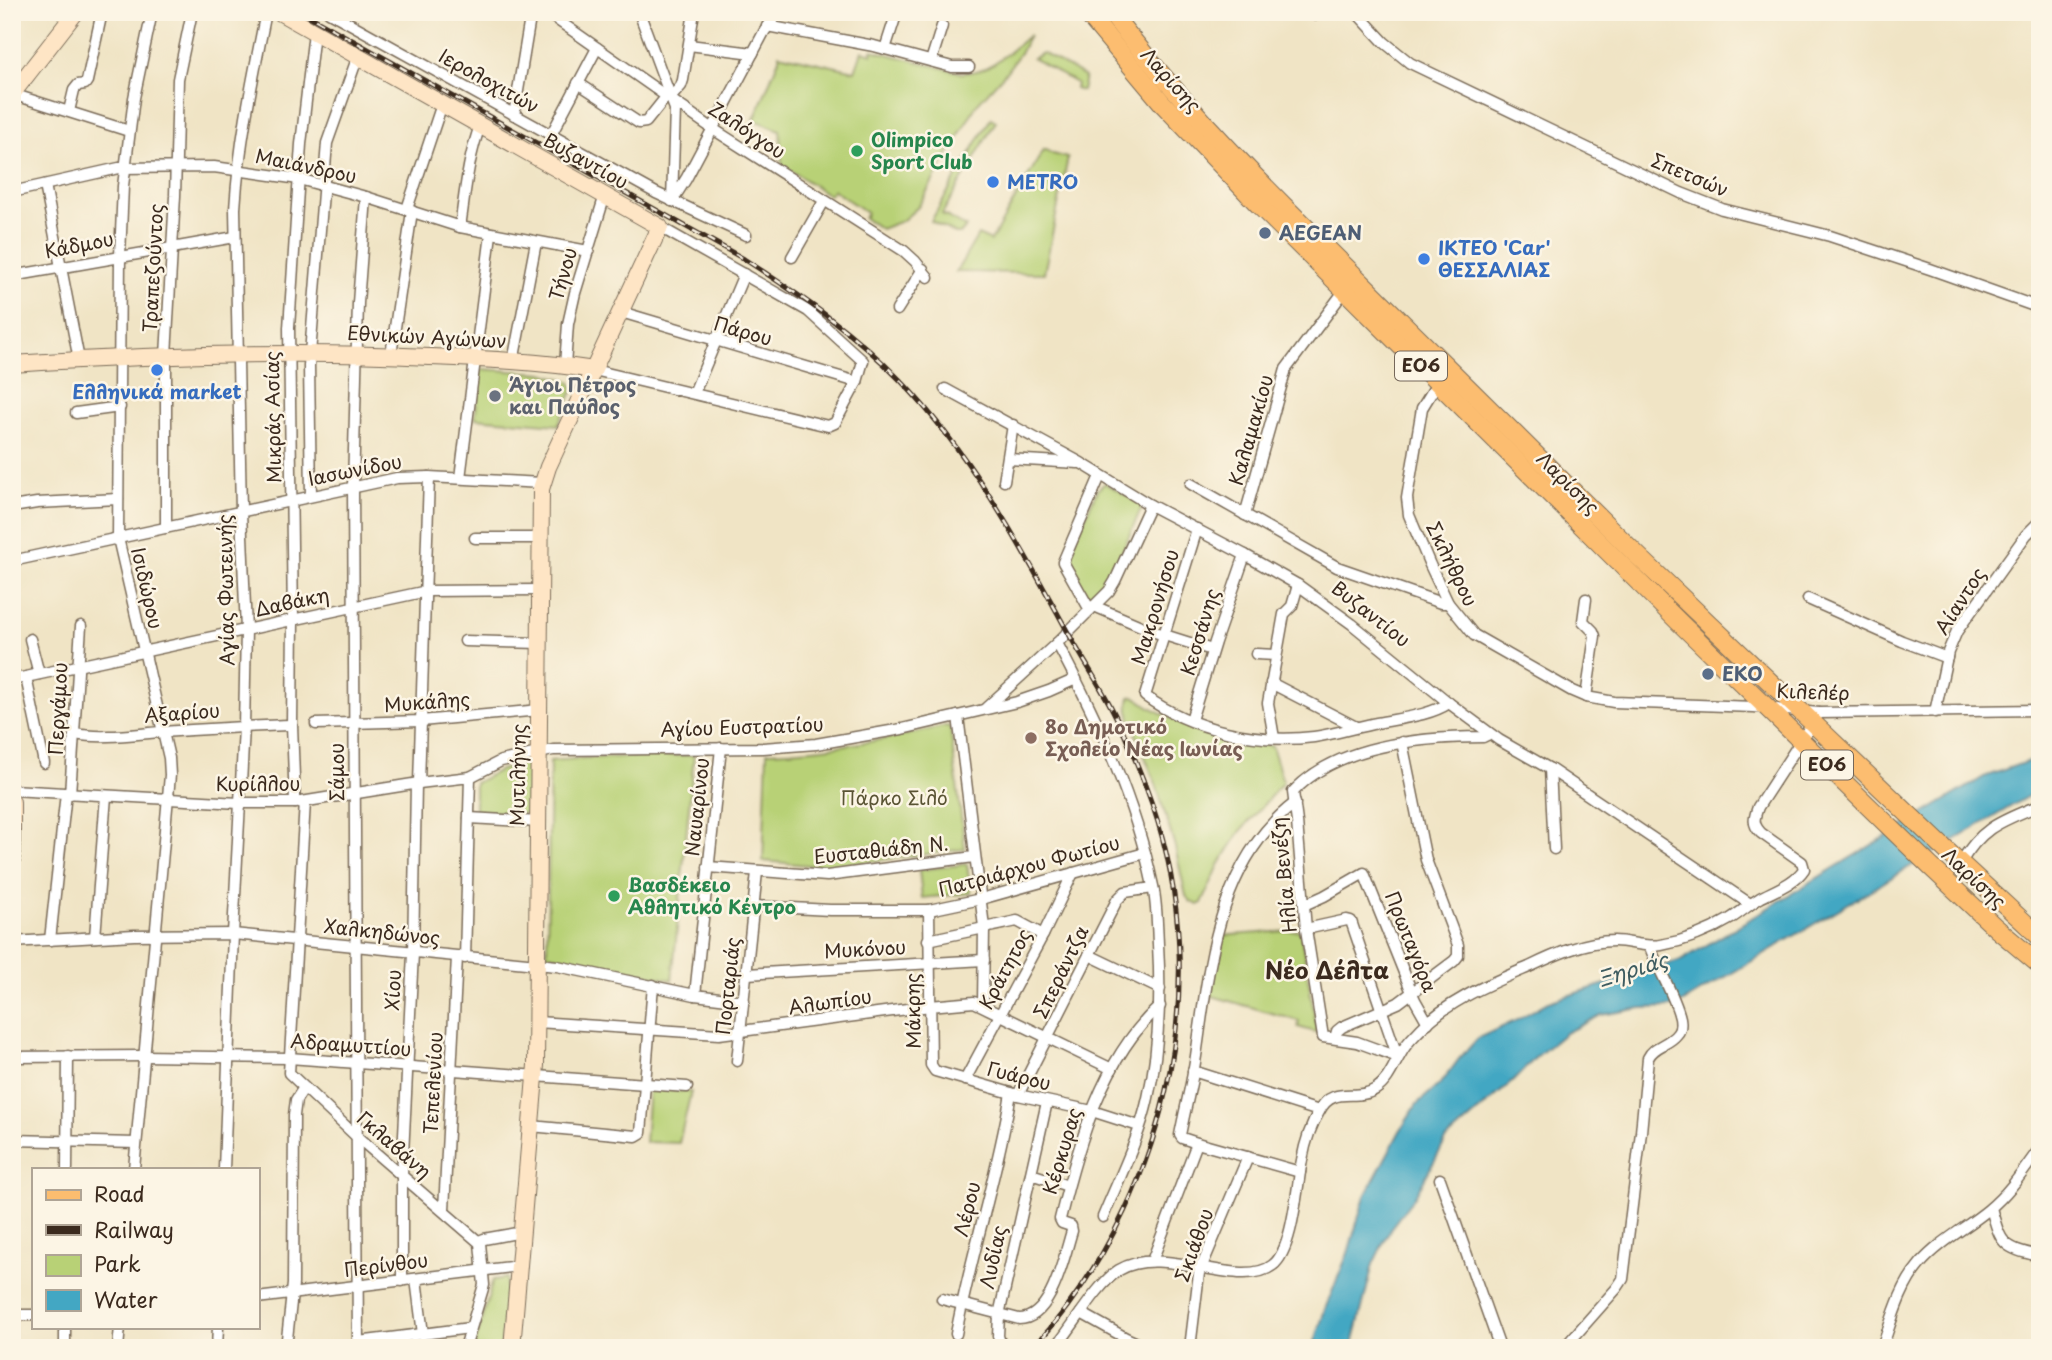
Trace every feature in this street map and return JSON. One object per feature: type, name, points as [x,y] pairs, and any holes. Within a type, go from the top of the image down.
[{"type":"main road","name":"Λαρίσης","points":[[1086,12],[1180,122],[1345,290],[1681,624],[1930,866],[2040,965]]},
{"type":"main road","name":"Λαρίσης","points":[[1110,12],[1143,54],[1246,168],[1606,524],[1811,715],[1960,864],[2040,937]]},
{"type":"street","points":[[76,12],[12,94],[129,131]]},
{"type":"street","points":[[68,111],[75,89],[87,81],[102,12]]},
{"type":"street","name":"Ισιδώρου","points":[[134,1168],[170,766],[118,538],[120,256],[124,167],[134,98],[152,12]]},
{"type":"street","name":"Τραπεζούντος","points":[[166,528],[166,356],[178,75],[191,12]]},
{"type":"street","name":"Αγίας Φωτεινής","points":[[224,1168],[246,630],[235,237],[238,170],[266,12]]},
{"type":"street","name":"Βυζαντίου","points":[[279,12],[815,315],[863,361],[857,382]]},
{"type":"street","name":"Ιερολοχιτών","points":[[329,12],[672,201],[746,235]]},
{"type":"street","points":[[514,115],[531,12]]},
{"type":"street","name":"Ζαλόγγου","points":[[546,12],[713,129],[904,251],[925,273],[897,310]]},
{"type":"street","points":[[639,12],[671,99],[676,126],[672,201]]},
{"type":"street","points":[[578,83],[639,123],[646,122],[681,86],[694,12]]},
{"type":"street","points":[[672,201],[767,26],[778,12]]},
{"type":"street","points":[[885,49],[897,12]]},
{"type":"street","points":[[1300,12],[1315,15],[1322,12]]},
{"type":"street","name":"Σπετσών","points":[[1356,12],[1389,47],[1410,62],[1681,193],[1722,209],[1823,234],[1880,252],[2040,308]]},
{"type":"street","points":[[767,26],[885,49],[956,68],[970,67]]},
{"type":"street","points":[[931,61],[942,26]]},
{"type":"street","name":"Μικράς Ασίας","points":[[289,1073],[300,803],[292,725],[289,322],[301,144],[314,32]]},
{"type":"street","points":[[689,45],[753,53]]},
{"type":"street","points":[[551,135],[597,48]]},
{"type":"street","points":[[311,496],[310,354],[327,143],[358,57]]},
{"type":"street","points":[[391,355],[409,210],[442,104]]},
{"type":"street","points":[[460,227],[469,166],[480,126]]},
{"type":"street","name":"Μαιάνδρου","points":[[12,192],[124,167],[238,170],[324,185],[460,227],[588,251]]},
{"type":"street","points":[[45,185],[79,360]]},
{"type":"street","name":"Τήνου","points":[[565,365],[568,324],[575,292],[605,195]]},
{"type":"street","name":"Σάμου","points":[[358,1345],[353,487],[359,284],[366,197]]},
{"type":"street","points":[[792,257],[824,201]]},
{"type":"street","name":"Μυτιλήνης","points":[[512,1348],[537,1022],[542,483],[660,227]]},
{"type":"street","points":[[460,478],[491,234]]},
{"type":"street","name":"Κάδμου","points":[[12,276],[235,237]]},
{"type":"street","points":[[513,362],[536,242]]},
{"type":"street","points":[[695,393],[744,274]]},
{"type":"street","name":"Καλαμακίου","points":[[1245,514],[1286,369],[1345,290]]},
{"type":"street","name":"Πάρου","points":[[621,312],[857,382]]},
{"type":"street","name":"Εθνικών Αγώνων","points":[[12,364],[289,353],[391,355],[565,365],[832,425],[838,419],[857,382]]},
{"type":"street","name":"Σκλήθρου","points":[[1438,382],[1422,408],[1406,503],[1448,603],[1474,635],[1561,685],[1586,696]]},
{"type":"street","name":"Βυζαντίου","points":[[945,389],[1298,585],[1352,624],[1489,734],[1550,769],[1750,904]]},
{"type":"street","points":[[76,413],[120,407]]},
{"type":"street","points":[[1004,481],[1013,425]]},
{"type":"street","points":[[1008,459],[1081,463]]},
{"type":"street","points":[[1100,476],[1063,562],[1092,608],[1212,650]]},
{"type":"street","name":"Ιασωνίδου","points":[[12,561],[402,477],[542,483]]},
{"type":"street","name":"Χίου","points":[[402,1281],[402,1175],[413,953],[429,477]]},
{"type":"street","points":[[1191,484],[1346,571],[1448,603]]},
{"type":"street","points":[[12,507],[37,503],[118,499]]},
{"type":"street","name":"Αγίου Ευστρατίου","points":[[984,710],[1057,643],[1114,584],[1150,505]]},
{"type":"street","name":"Αίαντος","points":[[1935,712],[1947,658],[1961,625],[2026,535],[2040,521]]},
{"type":"street","name":"Μακρονήσου","points":[[1191,720],[1145,696],[1197,529]]},
{"type":"street","points":[[475,538],[541,538]]},
{"type":"street","name":"Κεσσάνης","points":[[1191,720],[1245,555]]},
{"type":"street","points":[[1274,738],[1268,707],[1271,682],[1284,614],[1292,606],[1298,585]]},
{"type":"street","name":"Δαβάκη","points":[[12,680],[427,591],[541,590]]},
{"type":"street","points":[[1586,599],[1583,621],[1595,636],[1586,696]]},
{"type":"street","points":[[1808,599],[1947,658]]},
{"type":"street","name":"Περγάμου","points":[[50,940],[75,734],[81,626]]},
{"type":"street","points":[[30,639],[38,674]]},
{"type":"street","points":[[465,641],[540,643]]},
{"type":"street","points":[[1057,643],[1112,756],[1145,853],[1153,888],[1160,1006],[1148,1099],[1132,1150],[1103,1217]]},
{"type":"street","points":[[1256,654],[1276,655]]},
{"type":"street","points":[[26,677],[44,763]]},
{"type":"street","name":"Αγίου Ευστρατίου","points":[[539,752],[572,749],[792,747],[816,744],[889,732],[984,710],[1031,698],[1076,679]]},
{"type":"street","points":[[1271,682],[1356,727]]},
{"type":"street","name":"Κιλελέρ","points":[[1586,696],[1649,705],[1769,708],[1811,715],[2040,710]]},
{"type":"street","points":[[1191,720],[1231,732],[1274,738],[1316,736],[1431,711],[1449,703]]},
{"type":"street","name":"Μυκάλης","points":[[316,724],[421,721],[540,710]]},
{"type":"street","points":[[1055,1348],[1113,1274],[1128,1266],[1152,1261],[1248,1274],[1262,1271],[1276,1263],[1286,1244],[1307,1140],[1325,1102],[1332,1097],[1361,1094],[1376,1089],[1386,1079],[1406,1046],[1428,1023],[1450,1006],[1478,989],[1554,956],[1596,943],[1611,941],[1650,947],[1705,931],[1793,880],[1804,869],[1802,862],[1757,829],[1754,818],[1758,807],[1801,740],[1811,715]]},
{"type":"street","points":[[958,716],[984,927],[982,1005]]},
{"type":"street","name":"Αξαρίου","points":[[75,734],[86,736],[292,725]]},
{"type":"street","points":[[1300,1172],[1181,1138],[1212,953],[1218,929],[1241,869],[1267,829],[1312,774],[1333,763],[1402,743],[1434,738],[1483,737],[1489,734]]},
{"type":"street","points":[[1329,1037],[1342,1027],[1381,1012],[1413,993],[1457,958],[1458,945],[1426,860],[1402,743]]},
{"type":"street","name":"Ναυαρίνου","points":[[695,995],[721,748]]},
{"type":"street","name":"Κυρίλλου","points":[[12,790],[169,800],[300,803],[470,777],[501,761],[539,752]]},
{"type":"street","points":[[1550,769],[1554,849]]},
{"type":"street","name":"Τεπελενίου","points":[[443,1210],[461,958],[470,777]]},
{"type":"street","points":[[94,937],[106,796]]},
{"type":"street","name":"Ηλία Βενέζη","points":[[1294,797],[1306,929],[1329,1037]]},
{"type":"street","points":[[12,802],[12,877]]},
{"type":"street","points":[[1960,864],[1973,844],[1996,823],[2040,805]]},
{"type":"street","points":[[468,818],[539,822]]},
{"type":"street","name":"Πατριάρχου Φωτίου","points":[[754,906],[830,910],[929,910],[981,899],[1145,853]]},
{"type":"street","name":"Ευσταθιάδη Ν.","points":[[708,867],[827,876],[974,857]]},
{"type":"street","name":"Πορταριάς","points":[[737,1061],[757,872]]},
{"type":"street","name":"Κράτητος","points":[[965,1080],[1073,873]]},
{"type":"street","name":"Πρωταγόρα","points":[[1304,905],[1364,873],[1428,1023]]},
{"type":"street","name":"Σπεράντζα","points":[[1014,1094],[1048,1037],[1119,897],[1125,892],[1153,888]]},
{"type":"street","name":"Μάκρης","points":[[929,910],[933,1068]]},
{"type":"street","points":[[928,940],[1017,921],[1043,935]]},
{"type":"street","points":[[1306,929],[1352,921],[1398,1056]]},
{"type":"street","name":"Χαλκηδώνος","points":[[12,943],[155,934],[233,934],[537,964],[587,971],[695,995],[744,1001]]},
{"type":"street","points":[[1564,1348],[1623,1279],[1647,1065],[1651,1051],[1675,1037],[1681,1021],[1650,947]]},
{"type":"street","points":[[1089,955],[1160,989]]},
{"type":"street","name":"Μυκόνου","points":[[747,974],[984,960]]},
{"type":"street","points":[[531,1126],[639,1135],[642,1130],[653,985]]},
{"type":"street","name":"Αλωπίου","points":[[537,1022],[709,1034],[974,1002],[1112,1069]]},
{"type":"street","name":"Κέρκυρας","points":[[999,1315],[1029,1319],[1049,1298],[1072,1231],[1071,1226],[1062,1223],[1060,1219],[1092,1111],[1112,1069],[1136,1030],[1160,1006]]},
{"type":"street","points":[[1329,1037],[1357,1042],[1398,1056]]},
{"type":"street","points":[[67,1168],[68,1056]]},
{"type":"street","name":"Αδραμυττίου","points":[[12,1057],[229,1056],[687,1087]]},
{"type":"street","name":"Γυάρου","points":[[933,1068],[938,1072],[1014,1094],[1092,1111],[1139,1126]]},
{"type":"street","points":[[1193,1071],[1319,1111]]},
{"type":"street","name":"Γκλαβάνη","points":[[289,1073],[356,1136],[479,1241]]},
{"type":"street","points":[[286,1348],[293,1294],[294,1115],[297,1098],[303,1088]]},
{"type":"street","name":"Λέρου","points":[[956,1334],[967,1276],[1014,1094]]},
{"type":"street","name":"Λυδίας","points":[[1002,1348],[998,1336],[999,1315],[1047,1102]]},
{"type":"street","points":[[12,1140],[136,1143]]},
{"type":"street","points":[[1152,1261],[1198,1143]]},
{"type":"street","points":[[1882,1348],[1902,1293],[1919,1266],[1938,1246],[1991,1208],[2012,1187],[2040,1148]]},
{"type":"street","name":"Σκιάθου","points":[[1190,1348],[1196,1285],[1201,1267],[1248,1157]]},
{"type":"street","points":[[1031,1174],[1068,1186]]},
{"type":"street","points":[[1440,1179],[1500,1348]]},
{"type":"street","points":[[1991,1208],[1999,1237],[2003,1242],[2014,1250],[2040,1256]]},
{"type":"street","points":[[465,1348],[483,1290],[479,1241],[522,1232]]},
{"type":"street","name":"Περίνθου","points":[[259,1298],[519,1266]]},
{"type":"street","points":[[416,1279],[423,1334]]},
{"type":"street","points":[[942,1299],[999,1315]]},
{"type":"street","points":[[1081,1313],[1143,1347]]},
{"type":"street","points":[[12,1315],[32,1315]]},
{"type":"street","points":[[65,1328],[65,1348]]},
{"type":"street","points":[[118,1348],[120,1328]]},
{"type":"street","points":[[217,1348],[218,1328]]},
{"type":"street","points":[[358,1345],[470,1328]]},
{"type":"green space","name":"Olimpico Sport Club","points":[[1029,35],[1006,72],[977,104],[918,207],[902,221],[881,229],[864,218],[867,213],[833,190],[829,195],[782,165],[780,130],[754,120],[779,54],[855,71],[862,51],[872,54],[872,50],[962,73],[990,65]]},
{"type":"green space","points":[[1043,53],[1085,77],[1082,91],[1075,89],[1076,83],[1033,58]]},
{"type":"green space","points":[[991,118],[996,121],[942,214],[966,227],[960,234],[956,234],[931,221]]},
{"type":"green space","points":[[1044,149],[1068,158],[1044,273],[956,272],[978,235],[991,241]]},
{"type":"green space","points":[[481,369],[542,373],[570,381],[574,389],[558,425],[475,418]]},
{"type":"green space","points":[[1105,483],[1142,507],[1109,581],[1090,600],[1066,561],[1097,490]]},
{"type":"green space","points":[[1134,696],[1182,724],[1217,736],[1272,746],[1283,782],[1240,832],[1219,865],[1202,903],[1198,905],[1186,896],[1156,784],[1132,725],[1128,707],[1130,697]]},
{"type":"green space","name":"Πάρκο Σιλό","points":[[950,727],[965,849],[829,867],[763,861],[767,752],[857,744]]},
{"type":"green space","name":"Βασδέκειο Αθλητικό Κέντρο","points":[[694,755],[672,980],[547,954],[550,761]]},
{"type":"green space","points":[[530,763],[530,814],[475,811],[475,783],[500,770]]},
{"type":"green space","points":[[967,864],[971,893],[922,898],[919,870]]},
{"type":"green space","points":[[1300,930],[1317,1031],[1298,1027],[1299,1021],[1212,996],[1207,1000],[1219,936]]},
{"type":"green space","points":[[649,1089],[691,1092],[679,1143],[645,1142]]},
{"type":"green space","points":[[507,1278],[501,1348],[474,1348],[493,1280]]},
{"type":"water","points":[[2040,757],[2040,789],[1680,1004],[1601,1015],[1565,1033],[1446,1140],[1415,1196],[1390,1229],[1373,1264],[1352,1348],[1313,1348],[1325,1309],[1348,1253],[1365,1196],[1417,1104],[1442,1082],[1478,1038],[1548,1002],[1682,960],[1984,777]]},
{"type":"railway","points":[[302,12],[744,259],[806,301],[865,347],[926,408],[970,467],[1010,529],[1109,703],[1152,804],[1171,874],[1179,947],[1177,1019],[1166,1091],[1145,1162],[1116,1229],[1078,1291],[1033,1348]]},
{"type":"place","name":"Olimpico Sport Club","points":[[857,151]]},
{"type":"place","name":"METRO","points":[[993,182]]},
{"type":"place","name":"AEGEAN","points":[[1265,233]]},
{"type":"place","name":"ΙΚΤΕΟ 'Car' ΘΕΣΣΑΛΙΑΣ","points":[[1424,259]]},
{"type":"place","name":"Ελληνικά market","points":[[157,370]]},
{"type":"place","name":"Άγιοι Πέτρος και Παύλος","points":[[495,396]]},
{"type":"place","name":"EKO","points":[[1708,674]]},
{"type":"place","name":"8ο Δημοτικό Σχολείο Νέας Ιωνίας","points":[[1031,738]]},
{"type":"place","name":"Βασδέκειο Αθλητικό Κέντρο","points":[[614,896]]},
{"type":"district","name":"Νέο Δέλτα","points":[[1327,971]]},
{"type":"water label","name":"Ξηριάς","points":[[1633,970]]}]
